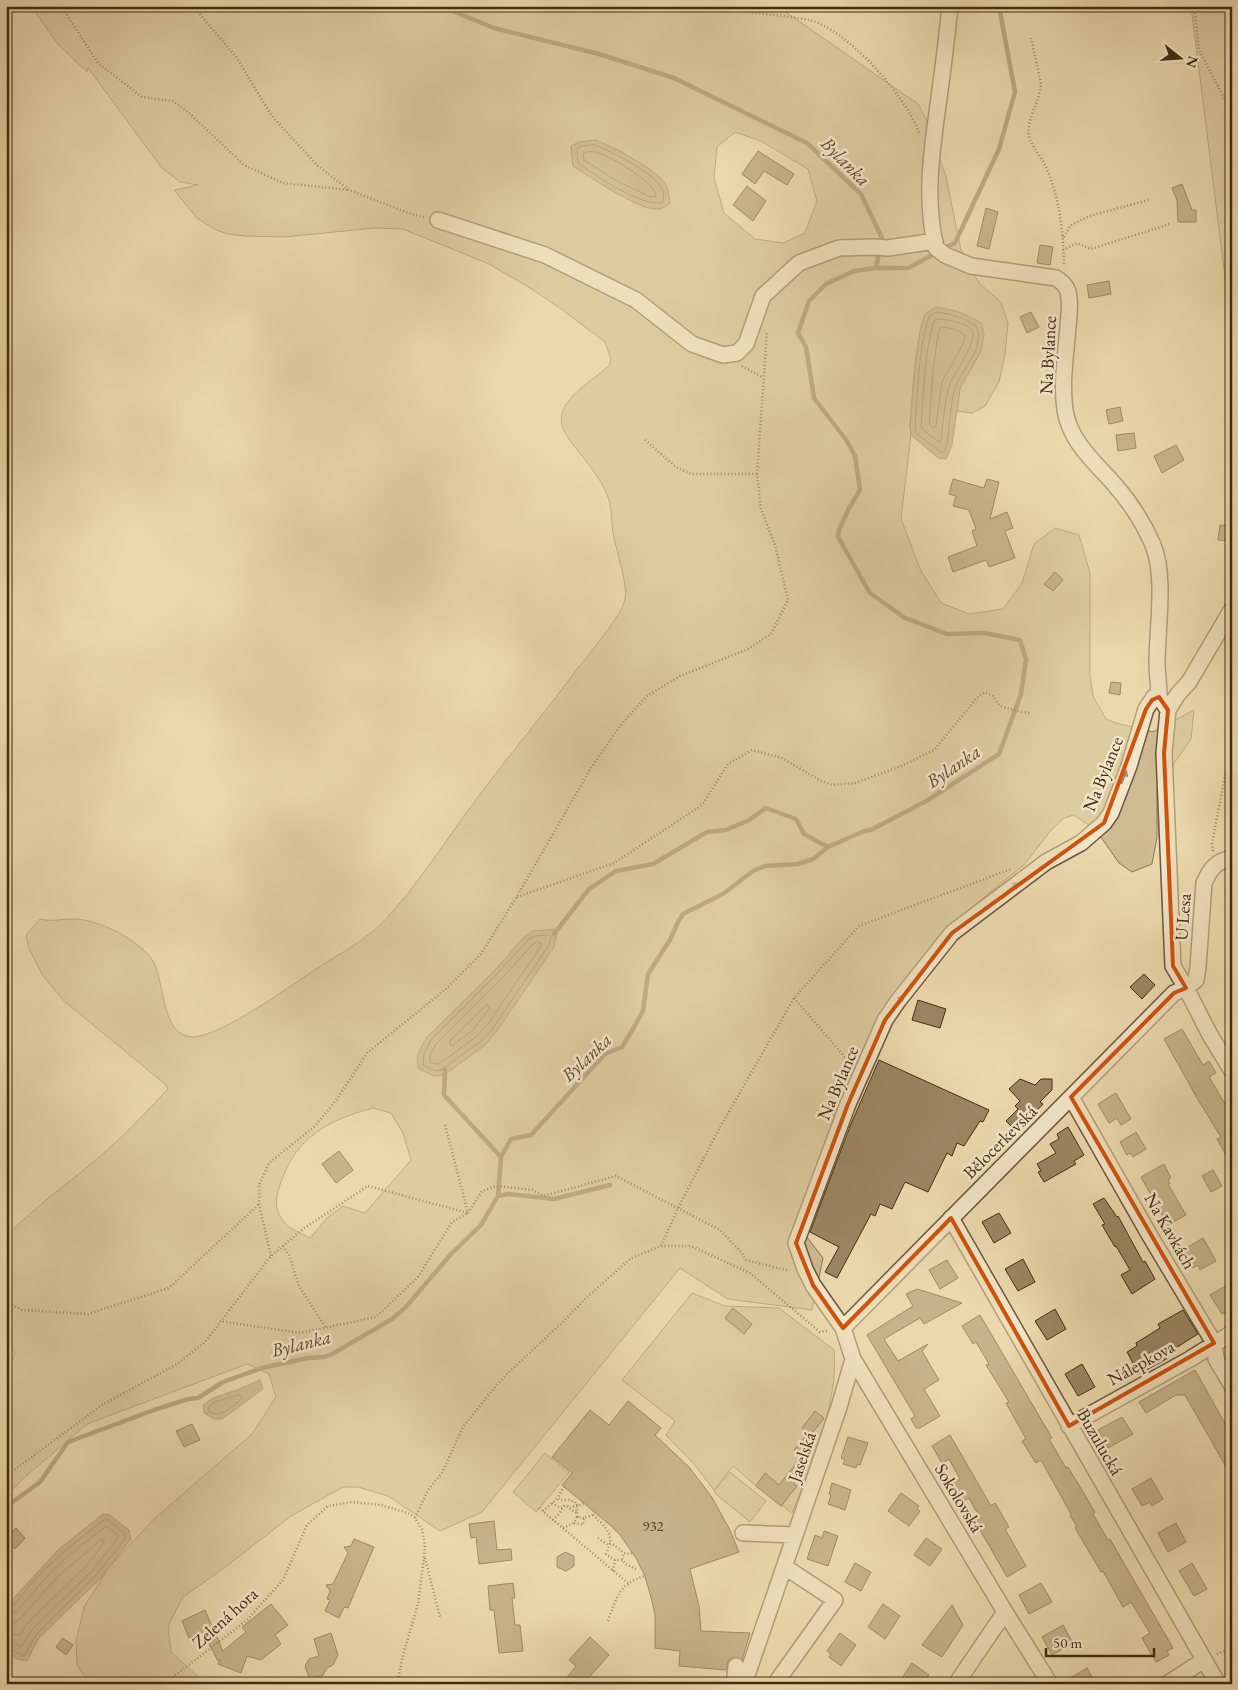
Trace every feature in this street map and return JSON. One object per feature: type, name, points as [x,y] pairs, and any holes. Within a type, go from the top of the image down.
[{"type":"street","points":[[939,248],[931,212],[930,167],[950,6]]},
{"type":"street","points":[[438,220],[545,255],[636,300],[692,344],[723,356],[737,353],[746,344],[763,296],[799,263],[839,248],[939,248],[971,266],[1049,276],[1063,282]]},
{"type":"street","name":"Na Bylance","points":[[843,1328],[813,1285],[796,1243],[831,1148],[885,1020],[952,933],[1046,862],[1081,843],[1104,823],[1111,812],[1129,766],[1146,709],[1152,700],[1159,697],[1157,662],[1160,597],[1155,554],[1153,546],[1130,504],[1081,448],[1067,422],[1063,384],[1069,301],[1068,291],[1063,282]]},
{"type":"street","points":[[1232,608],[1189,682],[1178,694],[1168,710],[1164,753],[1173,966],[1210,1036],[1232,1071]]},
{"type":"street","points":[[1159,697],[1168,710]]},
{"type":"street","points":[[1216,864],[1232,858]]},
{"type":"street","name":"U Lesa","points":[[1186,988],[1196,980],[1204,883],[1216,864]]},
{"type":"street","name":"Bělocerkevská","points":[[843,1328],[1174,993],[1186,988]]},
{"type":"street","name":"Na Kavkách","points":[[1071,1097],[1140,1219],[1214,1343],[1216,1359],[1232,1386]]},
{"type":"street","name":"Buzulucká","points":[[951,1218],[1068,1426],[1218,1684]]},
{"type":"street","name":"Sokolovská","points":[[843,1328],[854,1359],[1050,1684]]},
{"type":"street","name":"Nálepkova","points":[[1068,1426],[1190,1359],[1232,1333]]},
{"type":"street","name":"Jaselská","points":[[745,1682],[854,1359]]},
{"type":"street","points":[[743,1533],[795,1536]]},
{"type":"street","points":[[775,1684],[835,1600],[785,1567]]},
{"type":"street","points":[[956,1684],[1005,1612]]},
{"type":"street","points":[[1167,1684],[1204,1660]]},
{"type":"street","points":[[736,1666],[735,1676],[745,1682]]},
{"type":"path","points":[[61,6],[98,63],[142,97],[173,101],[188,112],[244,165],[283,183],[349,190],[410,214],[438,220]]},
{"type":"path","points":[[192,6],[237,58],[271,115],[317,165],[349,190]]},
{"type":"path","points":[[718,6],[740,12],[811,20],[834,30],[883,75],[899,97],[916,126],[919,135]]},
{"type":"path","points":[[1194,6],[1199,50],[1232,113]]},
{"type":"path","points":[[1030,38],[1040,92],[1028,130],[1030,139],[1044,163],[1054,188],[1060,213],[1063,238],[1063,282]]},
{"type":"path","points":[[1063,238],[1070,226],[1089,216],[1149,200]]},
{"type":"path","points":[[1063,250],[1077,243],[1091,249],[1170,224]]},
{"type":"path","points":[[271,1256],[260,1204],[259,1184],[269,1163],[316,1125],[337,1099],[368,1053],[447,988],[480,954],[516,898],[591,768],[620,726],[647,696],[680,676],[746,650],[771,634],[788,600],[775,545],[761,509],[756,474],[767,328]]},
{"type":"path","points":[[645,440],[676,467],[692,474],[756,474]]},
{"type":"path","points":[[516,898],[614,863],[702,805],[728,764],[752,750],[782,758],[821,781],[832,785],[855,783],[899,767],[934,750],[977,698],[985,692],[993,696],[1000,706],[1020,712],[1032,713]]},
{"type":"path","points":[[1216,864],[1212,843],[1232,740]]},
{"type":"path","points":[[661,1246],[678,1208],[719,1129],[794,998],[859,926],[1016,867]]},
{"type":"path","points":[[794,998],[861,1076]]},
{"type":"path","points":[[1227,1023],[1232,1017]]},
{"type":"path","points":[[445,1125],[468,1213]]},
{"type":"path","points":[[220,1321],[300,1333],[376,1317],[418,1277],[452,1222],[468,1213],[482,1191],[499,1186],[533,1190],[543,1196],[616,1176],[720,1230],[742,1253],[746,1260],[809,1276]]},
{"type":"path","points":[[6,1476],[102,1405],[176,1364],[205,1342],[271,1256],[303,1229],[368,1186],[468,1213]]},
{"type":"path","points":[[6,1302],[22,1310],[88,1314],[169,1288],[260,1204]]},
{"type":"path","points":[[283,1246],[289,1255],[299,1286],[326,1328]]},
{"type":"path","points":[[397,1684],[403,1654],[418,1604],[424,1557],[425,1546],[422,1529],[415,1518],[428,1490],[442,1473],[463,1427],[509,1372],[631,1258],[661,1246],[691,1246],[750,1273],[820,1332],[843,1328]]},
{"type":"path","points":[[543,1511],[558,1498],[565,1487]]},
{"type":"path","points":[[558,1498],[575,1502],[578,1517]]},
{"type":"path","points":[[564,1500],[566,1507]]},
{"type":"path","points":[[553,1520],[566,1507],[569,1500]]},
{"type":"path","name":"Zelená hora","points":[[164,1684],[248,1620],[283,1580],[307,1525],[328,1506],[352,1502],[381,1505],[408,1513],[415,1518]]},
{"type":"path","points":[[552,1502],[560,1508],[577,1506],[584,1503]]},
{"type":"path","points":[[566,1507],[577,1513]]},
{"type":"path","points":[[540,1508],[628,1583]]},
{"type":"path","points":[[578,1517],[584,1518],[593,1515],[595,1512]]},
{"type":"path","points":[[593,1515],[608,1531],[611,1538],[606,1554],[600,1560]]},
{"type":"path","points":[[563,1528],[574,1523],[574,1520],[578,1517]]},
{"type":"path","points":[[574,1523],[584,1526],[584,1518]]},
{"type":"path","points":[[598,1538],[609,1545],[614,1545],[624,1553],[632,1553]]},
{"type":"path","points":[[622,1560],[624,1553]]},
{"type":"path","points":[[606,1554],[615,1560],[622,1560],[636,1569]]},
{"type":"path","points":[[424,1557],[440,1616]]},
{"type":"path","points":[[613,1571],[615,1560]]},
{"type":"path","points":[[608,1621],[616,1601],[628,1583],[645,1576]]},
{"type":"highlighted area","points":[[1159,697],[1168,710],[1164,753],[1173,966],[1186,988],[1174,993],[1071,1097],[1214,1343],[1069,1426],[951,1218],[843,1328],[813,1285],[796,1243],[848,1104],[885,1020],[952,933],[1104,823],[1146,709],[1152,700]]},
{"type":"shaded area","points":[[31,6],[777,6],[918,104],[926,119],[946,177],[961,250],[979,283],[1001,302],[1008,323],[1005,354],[999,382],[985,406],[972,413],[957,411],[960,388],[981,351],[925,314],[918,341],[914,369],[911,435],[901,519],[920,569],[941,603],[969,614],[1003,609],[1022,583],[1034,544],[1055,528],[1079,535],[1090,573],[1090,676],[1093,696],[1106,719],[1153,732],[1194,710],[1191,739],[1157,788],[1157,837],[1152,864],[1132,872],[1119,863],[1096,830],[1074,815],[1064,818],[1051,830],[1025,864],[951,924],[854,1080],[796,1223],[823,1258],[812,1310],[728,1299],[680,1268],[482,1512],[440,1531],[388,1496],[358,1487],[343,1487],[291,1516],[183,1597],[168,1626],[171,1652],[206,1684],[89,1683],[77,1665],[76,1642],[84,1607],[110,1566],[154,1519],[252,1434],[276,1397],[269,1374],[247,1364],[87,1424],[25,1477],[6,1496],[6,1378],[15,1353],[6,1334],[6,1237],[39,1206],[106,1151],[168,1089],[165,1084],[64,1001],[43,976],[29,949],[26,935],[40,919],[73,919],[104,926],[136,943],[151,958],[156,967],[165,1005],[174,1027],[182,1034],[193,1037],[206,1034],[239,1019],[359,942],[381,924],[409,892],[488,784],[605,634],[623,606],[625,585],[613,533],[609,500],[599,480],[565,433],[561,420],[565,406],[570,399],[609,366],[611,359],[605,342],[530,288],[489,264],[403,229],[375,228],[284,237],[245,236],[216,230],[197,218],[174,190],[198,185],[180,182],[162,168],[88,68],[87,72],[57,43]],"holes":[[[735,132],[761,141],[808,169],[817,201],[805,233],[783,243],[755,239],[724,213],[714,178],[717,147]],[[596,140],[622,152],[654,173],[609,189],[573,166],[571,146]],[[558,930],[485,1045],[444,1075],[495,970],[525,937],[533,931]],[[373,1108],[391,1113],[403,1133],[411,1160],[365,1213],[343,1206],[328,1217],[310,1238],[289,1227],[278,1212],[276,1202],[281,1182],[296,1153],[316,1132],[342,1118]]]},
{"type":"shaded area","points":[[1191,6],[1232,6],[1232,296],[1227,293]]},
{"type":"shaded area","points":[[692,1293],[725,1306],[779,1308],[834,1350],[832,1391],[828,1412],[815,1454],[792,1513],[733,1466],[714,1490],[694,1464],[666,1435],[675,1421],[622,1380]]},
{"type":"shaded area","points":[[545,1453],[569,1473],[536,1512],[513,1492]]},
{"type":"shaded area","points":[[730,1472],[766,1501],[750,1522],[714,1491]]},
{"type":"water","points":[[596,140],[636,160],[656,174],[667,188],[670,203],[660,209],[648,208],[637,204],[573,166],[571,146],[579,142]]},
{"type":"water","points":[[936,307],[949,309],[971,317],[982,324],[984,334],[981,351],[960,388],[952,445],[946,459],[938,458],[911,435],[910,426],[920,330],[925,314]]},
{"type":"water","points":[[558,929],[554,947],[497,1031],[485,1045],[444,1075],[435,1076],[419,1069],[418,1057],[427,1037],[495,970],[525,936],[533,931]]},
{"type":"water","points":[[260,1380],[263,1389],[222,1419],[214,1419],[204,1413],[203,1405],[213,1398]]},
{"type":"water","points":[[103,1514],[110,1515],[129,1530],[131,1539],[101,1578],[39,1638],[27,1661],[16,1659],[6,1650],[6,1608],[59,1549]]},
{"type":"building","points":[[758,151],[794,174],[787,185],[764,171],[755,184],[742,174]]},
{"type":"building","points":[[1182,184],[1192,210],[1196,210],[1196,222],[1178,222],[1177,200],[1172,188]]},
{"type":"building","points":[[747,186],[766,201],[753,221],[733,205]]},
{"type":"building","points":[[986,208],[998,212],[989,249],[977,246]]},
{"type":"building","points":[[1040,245],[1053,247],[1050,265],[1037,263]]},
{"type":"building","points":[[1109,281],[1111,294],[1089,298],[1087,285]]},
{"type":"building","points":[[1031,312],[1039,327],[1027,333],[1020,317]]},
{"type":"building","points":[[1120,407],[1123,421],[1109,424],[1106,410]]},
{"type":"building","points":[[1134,433],[1136,448],[1118,451],[1116,435]]},
{"type":"building","points":[[1176,445],[1184,460],[1162,473],[1154,456]]},
{"type":"building","points":[[953,479],[984,488],[987,479],[999,482],[990,519],[1007,512],[1013,528],[1005,531],[1015,558],[989,567],[986,560],[953,572],[948,557],[977,546],[972,531],[976,529],[969,510],[953,506],[956,496],[949,494]]},
{"type":"building","points":[[1220,525],[1231,526],[1230,541],[1218,540]]},
{"type":"building","points":[[1055,572],[1063,580],[1053,591],[1044,584]]},
{"type":"building","points":[[1111,682],[1121,683],[1120,695],[1109,693]]},
{"type":"building","points":[[1144,974],[1155,985],[1142,999],[1130,987]]},
{"type":"building","points":[[918,1000],[946,1009],[940,1028],[912,1020]]},
{"type":"building","points":[[1182,1029],[1203,1065],[1209,1061],[1216,1073],[1209,1077],[1232,1116],[1232,1165],[1217,1139],[1221,1137],[1164,1039]]},
{"type":"building","points":[[879,1060],[989,1110],[983,1122],[980,1121],[964,1146],[957,1143],[952,1156],[947,1153],[928,1192],[905,1182],[892,1209],[880,1204],[875,1216],[871,1214],[837,1278],[825,1272],[839,1247],[810,1232],[851,1124]]},
{"type":"building","points":[[1020,1079],[1035,1085],[1041,1079],[1052,1079],[1052,1090],[1040,1102],[1043,1104],[1017,1132],[1006,1121],[1018,1109],[1015,1106],[1020,1101],[1009,1089]]},
{"type":"building","points":[[1116,1093],[1131,1119],[1121,1125],[1117,1118],[1109,1123],[1098,1104]]},
{"type":"building","points":[[1068,1127],[1084,1155],[1074,1161],[1076,1164],[1044,1182],[1038,1172],[1041,1171],[1037,1164],[1056,1153],[1050,1144],[1059,1139],[1057,1134]]},
{"type":"building","points":[[1136,1132],[1146,1149],[1133,1157],[1130,1153],[1127,1155],[1120,1142]]},
{"type":"building","points":[[339,1151],[353,1170],[336,1183],[322,1164]]},
{"type":"building","points":[[1164,1164],[1171,1178],[1168,1180],[1170,1183],[1168,1184],[1186,1215],[1168,1225],[1141,1177]]},
{"type":"building","points":[[1213,1170],[1222,1186],[1211,1192],[1202,1176]]},
{"type":"building","points":[[1104,1198],[1118,1216],[1143,1262],[1145,1261],[1155,1279],[1132,1294],[1121,1275],[1130,1270],[1102,1225],[1105,1224],[1093,1204]]},
{"type":"building","points":[[999,1213],[1011,1233],[994,1243],[982,1222]]},
{"type":"building","points":[[1203,1238],[1216,1261],[1200,1270],[1198,1265],[1193,1268],[1183,1250]]},
{"type":"building","points":[[1023,1259],[1035,1282],[1018,1291],[1005,1269]]},
{"type":"building","points":[[947,1260],[958,1278],[940,1289],[929,1270]]},
{"type":"building","points":[[1232,1282],[1232,1308],[1222,1314],[1210,1295]]},
{"type":"building","points":[[917,1289],[962,1303],[924,1324],[920,1318],[884,1339],[898,1361],[928,1344],[922,1351],[939,1380],[924,1389],[940,1416],[920,1428],[916,1428],[911,1419],[915,1416],[867,1335],[913,1306],[906,1294]]},
{"type":"building","points":[[733,1308],[752,1324],[744,1334],[725,1318]]},
{"type":"building","points":[[1055,1309],[1066,1329],[1047,1340],[1035,1321]]},
{"type":"building","points":[[1183,1310],[1198,1334],[1166,1354],[1168,1358],[1139,1374],[1127,1352],[1137,1346],[1136,1343],[1160,1328],[1158,1324]]},
{"type":"building","points":[[980,1315],[1052,1438],[1049,1439],[1095,1512],[1093,1514],[1108,1540],[1110,1539],[1173,1648],[1167,1651],[1169,1655],[1156,1662],[1142,1638],[1150,1633],[1131,1602],[1123,1607],[1103,1571],[1101,1572],[1075,1528],[1077,1527],[1071,1514],[1041,1460],[1036,1463],[1022,1441],[1026,1439],[1006,1403],[1009,1402],[986,1365],[989,1364],[976,1342],[973,1344],[962,1326]]},
{"type":"building","points":[[1082,1364],[1095,1387],[1078,1396],[1065,1374]]},
{"type":"building","points":[[1195,1370],[1232,1436],[1232,1477],[1185,1395],[1176,1395],[1146,1413],[1139,1402]]},
{"type":"building","points":[[628,1401],[661,1428],[655,1435],[689,1467],[711,1496],[729,1528],[739,1552],[690,1569],[699,1606],[701,1631],[750,1633],[742,1660],[737,1657],[732,1658],[728,1661],[726,1670],[679,1666],[680,1651],[655,1648],[655,1615],[645,1576],[636,1558],[620,1535],[610,1525],[562,1485],[572,1473],[552,1457],[590,1410],[609,1425]]},
{"type":"building","points":[[815,1411],[824,1418],[811,1435],[816,1439],[803,1457],[794,1450],[808,1433],[802,1428]]},
{"type":"building","points":[[1122,1417],[1133,1434],[1108,1448],[1098,1430]]},
{"type":"building","points":[[192,1424],[200,1440],[184,1447],[176,1431]]},
{"type":"building","points":[[950,1435],[991,1506],[995,1503],[1009,1527],[1005,1529],[1026,1566],[1007,1577],[975,1521],[980,1518],[969,1498],[963,1501],[953,1483],[960,1479],[949,1459],[942,1463],[932,1446]]},
{"type":"building","points":[[848,1437],[868,1443],[860,1465],[857,1464],[856,1468],[843,1464],[845,1460],[841,1458]]},
{"type":"building","points":[[799,1460],[807,1467],[794,1484],[797,1486],[781,1506],[756,1486],[765,1473],[779,1485]]},
{"type":"building","points":[[1151,1478],[1163,1499],[1152,1506],[1150,1502],[1142,1506],[1132,1489]]},
{"type":"building","points":[[832,1483],[851,1490],[845,1510],[828,1504]]},
{"type":"building","points":[[901,1493],[919,1506],[917,1509],[920,1511],[909,1526],[888,1511]]},
{"type":"building","points":[[494,1521],[497,1550],[511,1549],[512,1560],[479,1564],[476,1537],[471,1538],[469,1524]]},
{"type":"building","points":[[1176,1523],[1186,1542],[1168,1552],[1158,1533]]},
{"type":"building","points":[[16,1528],[25,1538],[15,1549],[6,1537]]},
{"type":"building","points":[[824,1531],[838,1536],[828,1566],[807,1559],[815,1535],[822,1538]]},
{"type":"building","points":[[926,1538],[942,1549],[930,1566],[914,1555]]},
{"type":"building","points":[[354,1539],[374,1547],[348,1608],[344,1607],[339,1618],[325,1611],[330,1600],[327,1599],[330,1591],[326,1585],[333,1584],[348,1553],[344,1547],[351,1546]]},
{"type":"building","points":[[565,1552],[574,1556],[574,1566],[566,1571],[557,1567],[557,1557]]},
{"type":"building","points":[[855,1563],[871,1572],[861,1591],[845,1582]]},
{"type":"building","points":[[1192,1563],[1207,1589],[1194,1596],[1179,1571]]},
{"type":"building","points":[[513,1583],[515,1598],[512,1598],[515,1625],[520,1625],[523,1651],[499,1653],[494,1610],[490,1610],[488,1586]]},
{"type":"building","points":[[1041,1583],[1052,1602],[1029,1614],[1019,1595]]},
{"type":"building","points":[[271,1604],[288,1625],[275,1635],[281,1644],[261,1660],[247,1656],[241,1673],[218,1664],[220,1660],[218,1661],[203,1632],[189,1638],[182,1621],[205,1610],[223,1651],[246,1632],[242,1627]]},
{"type":"building","points":[[883,1604],[900,1616],[885,1639],[868,1627]]},
{"type":"building","points":[[952,1605],[963,1625],[942,1657],[922,1645]]},
{"type":"building","points":[[1063,1625],[1073,1643],[1052,1655],[1042,1637]]},
{"type":"building","points":[[331,1633],[338,1655],[333,1665],[327,1668],[323,1675],[310,1680],[305,1666],[309,1659],[319,1656],[314,1639]]},
{"type":"building","points":[[840,1633],[856,1645],[841,1666],[829,1657],[831,1654],[827,1651]]},
{"type":"building","points":[[590,1637],[609,1655],[583,1684],[573,1684],[566,1679],[576,1666],[569,1660]]},
{"type":"building","points":[[63,1638],[73,1645],[66,1655],[56,1647]]},
{"type":"building","points":[[912,1663],[929,1675],[923,1684],[898,1684]]},
{"type":"building","points":[[1087,1668],[1096,1684],[1060,1684]]},
{"type":"waterway","name":"Bylanka","points":[[6,1507],[40,1482],[68,1442],[154,1410],[188,1399],[198,1398],[223,1382],[262,1368],[308,1358],[324,1357],[392,1319],[405,1308],[451,1254],[481,1225],[498,1196],[501,1157],[511,1139],[531,1135],[605,1054],[622,1047],[643,1011],[648,974],[670,940],[683,914],[723,894],[753,871],[765,866],[798,864],[813,859],[828,847],[873,829],[928,800],[999,754],[1021,694],[1026,659],[1020,640],[985,633],[947,634],[905,618],[870,593],[838,537],[839,530],[849,508],[860,490],[855,456],[847,441],[814,398],[806,347],[798,333],[809,301],[826,284],[854,271],[876,268],[882,238],[861,194],[807,143],[674,78],[599,54],[494,28],[440,6]]},
{"type":"waterway","points":[[943,249],[955,243],[999,149],[1015,92],[999,6]]},
{"type":"waterway","points":[[876,268],[908,268],[936,253]]},
{"type":"waterway","points":[[554,934],[589,889],[616,871],[653,864],[707,832],[726,830],[749,820],[766,808],[796,819],[804,834],[828,847]]},
{"type":"waterway","points":[[445,1070],[444,1095],[501,1157]]},
{"type":"waterway","points":[[498,1196],[508,1194],[554,1199],[610,1185]]}]
